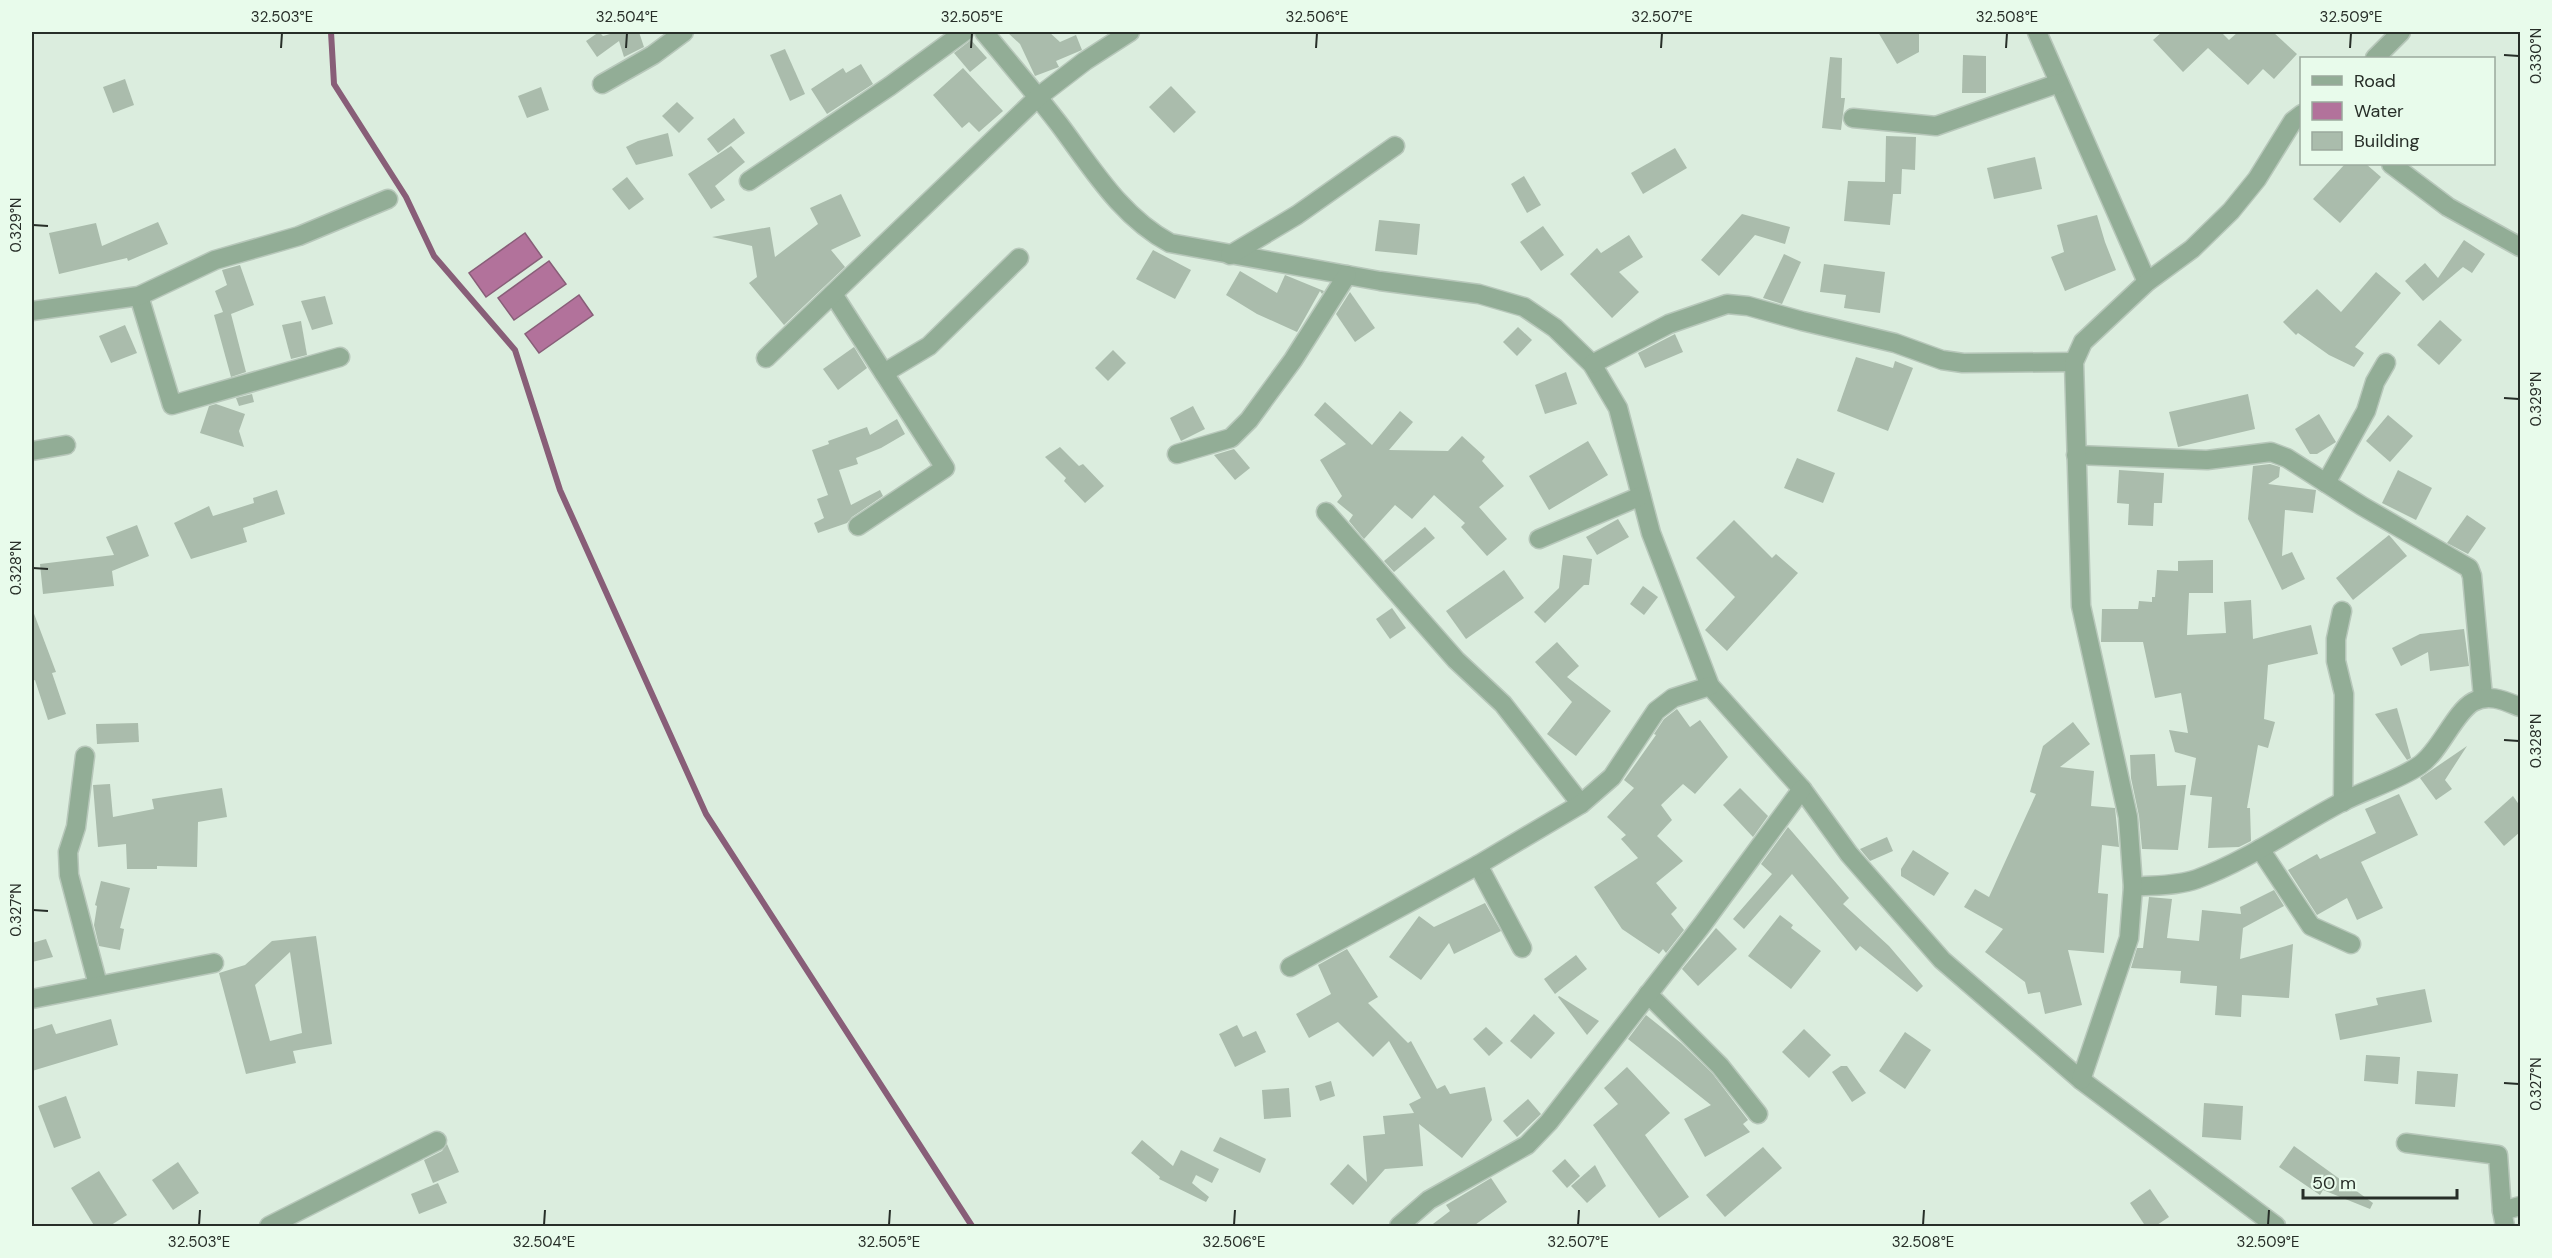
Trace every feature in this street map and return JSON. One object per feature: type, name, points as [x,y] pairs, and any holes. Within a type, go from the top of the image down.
[{"type":"street","points":[[602,84],[653,55],[684,32]]},
{"type":"street","points":[[749,181],[890,86],[964,32]]},
{"type":"street","points":[[984,32],[1038,97],[1121,206],[1149,232],[1170,243],[1347,275],[1479,294],[1524,307],[1555,328],[1592,364],[1618,408],[1651,533],[1710,686],[1802,789],[1849,854],[1942,960],[2081,1080],[2276,1227]]},
{"type":"street","points":[[766,358],[1038,97],[1085,61],[1130,32]]},
{"type":"street","points":[[2037,32],[2147,282]]},
{"type":"street","points":[[2375,57],[2401,32]]},
{"type":"street","points":[[1853,118],[1936,126],[2059,83]]},
{"type":"street","points":[[2081,1080],[2129,938],[2133,887],[2128,817],[2081,606],[2074,362],[2083,342],[2147,282],[2192,249],[2231,211],[2257,179],[2293,121],[2300,115]]},
{"type":"street","points":[[1230,255],[1297,215],[1395,146]]},
{"type":"street","points":[[2392,165],[2448,207],[2520,247]]},
{"type":"street","points":[[32,311],[139,296],[215,260],[299,236],[388,199]]},
{"type":"street","points":[[884,373],[929,346],[1019,258]]},
{"type":"street","points":[[1177,454],[1231,438],[1249,420],[1293,360],[1347,275]]},
{"type":"street","points":[[833,294],[945,468],[858,526]]},
{"type":"street","points":[[139,296],[172,405],[340,357]]},
{"type":"street","points":[[1592,364],[1669,324],[1727,304],[1748,306],[1895,343],[1942,360],[1963,363],[2074,362]]},
{"type":"street","points":[[2326,483],[2366,411],[2375,382],[2386,363]]},
{"type":"street","points":[[32,451],[66,444]]},
{"type":"street","points":[[2076,454],[2207,460],[2271,452],[2287,458],[2469,568],[2472,576],[2481,651],[2483,698]]},
{"type":"street","points":[[1539,539],[1641,496]]},
{"type":"street","points":[[1326,512],[1456,660],[1503,704],[1581,804]]},
{"type":"street","points":[[2342,610],[2336,639],[2336,661],[2344,694],[2343,802]]},
{"type":"street","points":[[1290,967],[1478,865],[1581,804],[1612,777],[1656,711],[1672,698],[1710,686]]},
{"type":"street","points":[[2133,887],[2195,880],[2260,849],[2343,802],[2420,765],[2432,754],[2470,703],[2483,698],[2499,699],[2520,707]]},
{"type":"street","points":[[85,756],[76,827],[68,852],[69,875],[98,985]]},
{"type":"street","points":[[1399,1227],[1429,1200],[1527,1146],[1549,1122],[1702,926],[1802,789]]},
{"type":"street","points":[[2260,849],[2311,926],[2351,944]]},
{"type":"street","points":[[1478,865],[1522,948]]},
{"type":"street","points":[[32,999],[214,963]]},
{"type":"street","points":[[1648,994],[1720,1066],[1758,1114]]},
{"type":"street","points":[[269,1227],[437,1140]]},
{"type":"street","points":[[2406,1143],[2498,1155],[2503,1219]]},
{"type":"street","points":[[2503,1219],[2520,1206]]},
{"type":"water","points":[[525,233],[542,257],[486,297],[469,273]]},
{"type":"water","points":[[549,261],[566,284],[514,320],[498,298]]},
{"type":"water","points":[[579,295],[593,315],[539,353],[525,334]]},
{"type":"building","points":[[599,32],[603,36],[617,32],[639,32],[644,47],[624,57],[619,41],[597,57],[586,41]]},
{"type":"building","points":[[1007,32],[1049,32],[1060,42],[1076,35],[1082,50],[1056,61],[1059,67],[1035,76],[1020,44]]},
{"type":"building","points":[[1878,32],[1919,32],[1919,52],[1897,64]]},
{"type":"building","points":[[2162,32],[2226,32],[2223,34],[2229,40],[2238,32],[2273,32],[2297,54],[2274,79],[2263,69],[2248,85],[2208,48],[2183,72],[2153,40]]},
{"type":"building","points":[[971,40],[987,58],[970,72],[954,53]]},
{"type":"building","points":[[785,49],[805,94],[790,101],[770,55]]},
{"type":"building","points":[[1963,55],[1986,56],[1986,93],[1962,93]]},
{"type":"building","points":[[1830,57],[1842,58],[1841,98],[1845,98],[1841,130],[1822,128]]},
{"type":"building","points":[[861,64],[873,84],[827,114],[811,89],[843,68],[846,73]]},
{"type":"building","points":[[963,68],[1003,111],[979,132],[969,122],[962,128],[933,95]]},
{"type":"building","points":[[125,79],[134,105],[113,113],[103,87]]},
{"type":"building","points":[[1171,86],[1196,112],[1174,133],[1149,107]]},
{"type":"building","points":[[541,87],[549,110],[527,118],[518,96]]},
{"type":"building","points":[[677,102],[694,118],[679,133],[662,116]]},
{"type":"building","points":[[734,118],[745,133],[718,153],[707,139]]},
{"type":"building","points":[[668,133],[673,156],[636,165],[626,147],[638,141]]},
{"type":"building","points":[[1886,136],[1916,137],[1915,170],[1902,169],[1901,194],[1893,194],[1890,225],[1844,221],[1848,181],[1885,182]]},
{"type":"building","points":[[731,146],[745,162],[715,186],[725,200],[711,209],[688,174]]},
{"type":"building","points":[[1675,148],[1687,168],[1643,194],[1631,173]]},
{"type":"building","points":[[2035,157],[2042,189],[1994,199],[1987,168]]},
{"type":"building","points":[[2344,165],[2367,165],[2381,177],[2340,223],[2313,199]]},
{"type":"building","points":[[1524,176],[1541,205],[1527,213],[1511,184]]},
{"type":"building","points":[[627,177],[644,199],[629,210],[612,189]]},
{"type":"building","points":[[841,194],[861,236],[831,250],[845,267],[784,325],[749,283],[757,277],[752,246],[712,237],[770,227],[775,257],[818,224],[810,208]]},
{"type":"building","points":[[1742,214],[1790,227],[1785,244],[1755,235],[1719,276],[1701,260]]},
{"type":"building","points":[[2097,215],[2116,270],[2065,291],[2051,257],[2064,252],[2057,225]]},
{"type":"building","points":[[1379,220],[1420,224],[1417,255],[1375,251]]},
{"type":"building","points":[[158,222],[168,244],[128,261],[127,258],[59,274],[49,233],[96,223],[102,246]]},
{"type":"building","points":[[1543,226],[1564,255],[1541,271],[1520,242]]},
{"type":"building","points":[[1629,235],[1643,257],[1619,272],[1639,292],[1612,318],[1570,274],[1597,248],[1601,253]]},
{"type":"building","points":[[2464,240],[2485,254],[2472,273],[2463,267],[2423,301],[2405,281],[2425,263],[2438,278]]},
{"type":"building","points":[[1153,250],[1191,270],[1175,299],[1136,279]]},
{"type":"building","points":[[1784,254],[1801,262],[1782,304],[1763,298]]},
{"type":"building","points":[[1824,264],[1885,272],[1880,313],[1844,308],[1846,295],[1820,292]]},
{"type":"building","points":[[240,265],[254,305],[231,314],[246,372],[231,377],[214,315],[223,312],[215,291],[227,285],[222,270]]},
{"type":"building","points":[[1240,271],[1277,293],[1285,275],[1324,291],[1322,294],[1320,291],[1297,332],[1257,314],[1226,295]]},
{"type":"building","points":[[2376,272],[2401,293],[2355,347],[2364,353],[2354,367],[2329,355],[2298,333],[2296,335],[2283,322],[2317,289],[2341,312]]},
{"type":"building","points":[[1350,292],[1375,328],[1355,342],[1336,314]]},
{"type":"building","points":[[325,296],[333,324],[312,330],[301,301]]},
{"type":"building","points":[[2440,320],[2462,340],[2439,365],[2417,345]]},
{"type":"building","points":[[301,321],[307,355],[291,359],[282,325]]},
{"type":"building","points":[[125,325],[137,353],[111,363],[99,336]]},
{"type":"building","points":[[1518,327],[1532,340],[1517,356],[1503,342]]},
{"type":"building","points":[[1675,334],[1683,352],[1645,368],[1638,353]]},
{"type":"building","points":[[854,347],[867,368],[838,390],[823,369]]},
{"type":"building","points":[[1113,350],[1126,363],[1108,381],[1095,368]]},
{"type":"building","points":[[1856,357],[1893,368],[1895,361],[1913,368],[1888,431],[1837,411]]},
{"type":"building","points":[[1566,372],[1577,404],[1545,414],[1535,385]]},
{"type":"building","points":[[252,394],[254,402],[239,406],[236,398]]},
{"type":"building","points":[[2248,394],[2255,429],[2178,447],[2169,412]]},
{"type":"building","points":[[1325,402],[1372,445],[1400,411],[1413,422],[1389,450],[1448,451],[1462,436],[1485,457],[1482,461],[1504,486],[1479,507],[1507,539],[1487,556],[1461,527],[1465,523],[1434,495],[1412,519],[1395,505],[1364,539],[1349,521],[1353,515],[1337,502],[1342,496],[1320,460],[1346,444],[1314,415]]},
{"type":"building","points":[[216,404],[245,414],[239,431],[244,447],[200,433],[209,406]]},
{"type":"building","points":[[1193,406],[1205,429],[1181,441],[1170,418]]},
{"type":"building","points":[[2319,414],[2336,442],[2317,454],[2310,454],[2295,429]]},
{"type":"building","points":[[2388,415],[2413,436],[2390,462],[2366,441]]},
{"type":"building","points":[[897,419],[905,434],[881,448],[856,458],[858,464],[839,470],[851,505],[880,490],[883,496],[852,517],[847,523],[818,533],[814,523],[824,518],[817,499],[828,495],[812,450],[829,444],[828,441],[867,427],[870,435]]},
{"type":"building","points":[[1588,441],[1608,475],[1549,510],[1529,476]]},
{"type":"building","points":[[1060,447],[1079,466],[1083,464],[1104,486],[1085,503],[1064,481],[1066,478],[1045,457]]},
{"type":"building","points":[[1234,449],[1250,468],[1235,480],[1214,455]]},
{"type":"building","points":[[1797,458],[1835,473],[1823,503],[1784,488]]},
{"type":"building","points":[[2270,464],[2280,467],[2279,477],[2268,484],[2316,490],[2313,513],[2285,510],[2282,556],[2292,552],[2305,579],[2282,590],[2248,519],[2253,466]]},
{"type":"building","points":[[2119,470],[2164,473],[2162,503],[2154,503],[2153,526],[2128,525],[2129,504],[2117,503]]},
{"type":"building","points":[[2398,470],[2432,488],[2416,520],[2382,503]]},
{"type":"building","points":[[277,490],[285,514],[243,528],[247,542],[191,559],[174,523],[209,506],[213,516],[254,503],[253,498]]},
{"type":"building","points":[[2467,515],[2486,528],[2468,554],[2447,543]]},
{"type":"building","points":[[1618,519],[1629,537],[1597,555],[1586,537]]},
{"type":"building","points":[[1734,520],[1772,558],[1776,554],[1798,573],[1727,651],[1705,630],[1735,597],[1696,558]]},
{"type":"building","points":[[137,525],[149,556],[112,571],[114,586],[43,594],[40,564],[114,555],[106,537]]},
{"type":"building","points":[[1425,527],[1435,538],[1394,572],[1384,561]]},
{"type":"building","points":[[2389,535],[2407,556],[2353,600],[2336,578]]},
{"type":"building","points":[[1563,555],[1592,559],[1589,585],[1584,585],[1545,623],[1534,612],[1559,588]]},
{"type":"building","points":[[2213,560],[2213,593],[2189,593],[2187,635],[2226,633],[2224,602],[2251,600],[2253,639],[2311,625],[2318,654],[2268,665],[2264,719],[2275,722],[2268,748],[2258,745],[2247,808],[2250,808],[2251,841],[2239,847],[2208,848],[2212,797],[2190,795],[2196,758],[2175,752],[2169,730],[2188,733],[2181,693],[2155,698],[2143,642],[2101,642],[2102,609],[2138,609],[2139,601],[2152,602],[2152,597],[2155,597],[2157,570],[2178,571],[2178,561]]},
{"type":"building","points":[[1504,570],[1524,598],[1466,639],[1446,611]]},
{"type":"building","points":[[1643,586],[1658,597],[1644,615],[1630,604]]},
{"type":"building","points":[[1392,608],[1406,628],[1390,639],[1376,619]]},
{"type":"building","points":[[32,611],[56,672],[52,673],[66,714],[48,720],[35,680],[32,681]]},
{"type":"building","points":[[2464,629],[2469,666],[2430,671],[2428,652],[2401,666],[2392,648],[2420,634]]},
{"type":"building","points":[[1557,642],[1579,666],[1567,677],[1611,711],[1576,756],[1547,734],[1572,702],[1535,662]]},
{"type":"building","points":[[2397,708],[2411,758],[2407,760],[2375,714]]},
{"type":"building","points":[[1677,709],[1690,727],[1700,720],[1728,757],[1695,794],[1683,784],[1661,805],[1672,820],[1657,836],[1683,861],[1656,883],[1677,908],[1671,914],[1684,930],[1666,953],[1663,949],[1659,954],[1622,929],[1594,887],[1638,858],[1621,839],[1626,835],[1607,817],[1634,788],[1624,780],[1656,735],[1654,734],[1664,719]]},
{"type":"building","points":[[2073,722],[2090,744],[2060,767],[2094,771],[2091,806],[2115,808],[2119,847],[2102,845],[2098,893],[2108,894],[2104,953],[2068,950],[2082,1005],[2045,1014],[2040,992],[2028,994],[2025,982],[1985,952],[2003,929],[1964,907],[1975,889],[1989,897],[2036,794],[2030,792],[2043,746]]},
{"type":"building","points":[[138,723],[139,742],[97,744],[96,724]]},
{"type":"building","points":[[2467,746],[2445,780],[2452,789],[2436,800],[2420,778]]},
{"type":"building","points":[[2155,754],[2157,786],[2186,785],[2178,850],[2142,849],[2139,816],[2131,778],[2130,755]]},
{"type":"building","points":[[110,784],[113,817],[154,809],[152,799],[222,788],[227,817],[198,822],[197,867],[157,866],[157,869],[127,869],[126,844],[98,847],[93,785]]},
{"type":"building","points":[[1740,788],[1768,816],[1753,837],[1723,805]]},
{"type":"building","points":[[2399,794],[2418,835],[2361,862],[2383,908],[2357,920],[2347,898],[2317,915],[2288,870],[2317,854],[2320,859],[2376,833],[2365,809]]},
{"type":"building","points":[[2513,796],[2520,806],[2520,832],[2504,846],[2484,822]]},
{"type":"building","points":[[1788,827],[1849,898],[1843,904],[1889,946],[1923,986],[1917,992],[1860,946],[1856,951],[1792,874],[1744,929],[1733,919],[1772,874],[1761,864]]},
{"type":"building","points":[[1887,837],[1893,851],[1870,861],[1860,849]]},
{"type":"building","points":[[1913,850],[1949,873],[1934,896],[1901,876],[1901,869]]},
{"type":"building","points":[[101,881],[130,888],[120,928],[124,929],[120,950],[99,946],[94,925],[97,906],[95,905]]},
{"type":"building","points":[[2274,890],[2284,906],[2243,928],[2240,959],[2293,944],[2289,998],[2242,995],[2241,1017],[2215,1015],[2217,986],[2180,983],[2181,971],[2131,968],[2137,948],[2143,948],[2149,897],[2172,899],[2167,938],[2199,941],[2202,910],[2241,914],[2240,907]]},
{"type":"building","points":[[1485,903],[1501,931],[1454,954],[1449,943],[1421,980],[1389,957],[1419,916],[1434,927]]},
{"type":"building","points":[[1780,915],[1793,925],[1791,928],[1821,951],[1791,989],[1748,956]]},
{"type":"building","points":[[1716,928],[1737,949],[1698,986],[1682,969]]},
{"type":"building","points":[[316,936],[332,1044],[293,1051],[296,1063],[246,1074],[219,973],[245,965],[272,941]],"holes":[[[290,952],[302,1033],[270,1041],[255,985]]]},
{"type":"building","points":[[46,939],[53,957],[32,962],[32,943]]},
{"type":"building","points":[[1347,949],[1378,997],[1368,1003],[1408,1043],[1411,1041],[1437,1089],[1445,1085],[1450,1094],[1485,1087],[1492,1120],[1462,1158],[1419,1124],[1423,1166],[1385,1169],[1353,1205],[1330,1184],[1348,1164],[1367,1182],[1363,1136],[1385,1134],[1383,1116],[1414,1113],[1409,1104],[1421,1098],[1389,1041],[1373,1057],[1338,1022],[1309,1038],[1296,1014],[1331,994],[1318,965]]},
{"type":"building","points":[[1576,955],[1587,969],[1555,994],[1544,979]]},
{"type":"building","points":[[2425,989],[2432,1022],[2340,1040],[2335,1014],[2378,1005],[2376,998]]},
{"type":"building","points":[[1558,997],[1599,1021],[1587,1035]]},
{"type":"building","points":[[1534,1014],[1555,1033],[1531,1059],[1510,1041]]},
{"type":"building","points":[[1646,1015],[1681,1043],[1712,1073],[1748,1120],[1743,1124],[1750,1132],[1705,1157],[1684,1119],[1711,1105],[1628,1039]]},
{"type":"building","points":[[111,1019],[118,1045],[32,1071],[32,1030],[52,1024],[56,1034]]},
{"type":"building","points":[[1237,1025],[1243,1037],[1256,1031],[1266,1052],[1235,1067],[1219,1034]]},
{"type":"building","points":[[1486,1027],[1503,1043],[1489,1056],[1473,1039]]},
{"type":"building","points":[[1804,1029],[1831,1055],[1809,1078],[1782,1052]]},
{"type":"building","points":[[1905,1032],[1931,1050],[1905,1089],[1879,1071]]},
{"type":"building","points":[[2366,1055],[2400,1057],[2398,1084],[2364,1081]]},
{"type":"building","points":[[1841,1066],[1847,1066],[1866,1093],[1852,1102],[1832,1072]]},
{"type":"building","points":[[1627,1067],[1670,1113],[1645,1135],[1689,1197],[1659,1218],[1593,1125],[1618,1104],[1604,1088]]},
{"type":"building","points":[[2417,1071],[2458,1074],[2455,1107],[2415,1104]]},
{"type":"building","points":[[1331,1081],[1335,1096],[1320,1101],[1315,1086]]},
{"type":"building","points":[[1289,1088],[1291,1117],[1264,1119],[1262,1090]]},
{"type":"building","points":[[66,1096],[81,1138],[54,1148],[38,1106]]},
{"type":"building","points":[[1528,1099],[1541,1114],[1517,1137],[1503,1121]]},
{"type":"building","points":[[2204,1103],[2243,1106],[2241,1140],[2202,1137]]},
{"type":"building","points":[[1220,1137],[1266,1159],[1260,1173],[1213,1151]]},
{"type":"building","points":[[1142,1140],[1173,1166],[1181,1150],[1219,1169],[1212,1183],[1196,1175],[1192,1183],[1209,1197],[1206,1202],[1159,1179],[1160,1177],[1131,1153]]},
{"type":"building","points":[[447,1144],[459,1172],[433,1183],[424,1160],[442,1151]]},
{"type":"building","points":[[2294,1146],[2373,1203],[2370,1209],[2323,1190],[2320,1195],[2279,1167]]},
{"type":"building","points":[[1763,1147],[1782,1168],[1725,1217],[1706,1195]]},
{"type":"building","points":[[1565,1159],[1580,1176],[1567,1188],[1552,1171]]},
{"type":"building","points":[[178,1162],[199,1193],[173,1210],[152,1180]]},
{"type":"building","points":[[1595,1165],[1606,1186],[1587,1203],[1571,1186]]},
{"type":"building","points":[[99,1171],[127,1215],[108,1227],[95,1227],[71,1188]]},
{"type":"building","points":[[1491,1178],[1507,1202],[1472,1227],[1429,1227],[1450,1211],[1446,1205]]},
{"type":"building","points":[[438,1183],[447,1203],[419,1214],[411,1194]]},
{"type":"building","points":[[2150,1189],[2169,1217],[2154,1227],[2146,1227],[2130,1203]]},
{"type":"waterway","points":[[331,32],[334,84],[406,197],[434,256],[515,350],[560,490],[706,814],[972,1226]]}]
